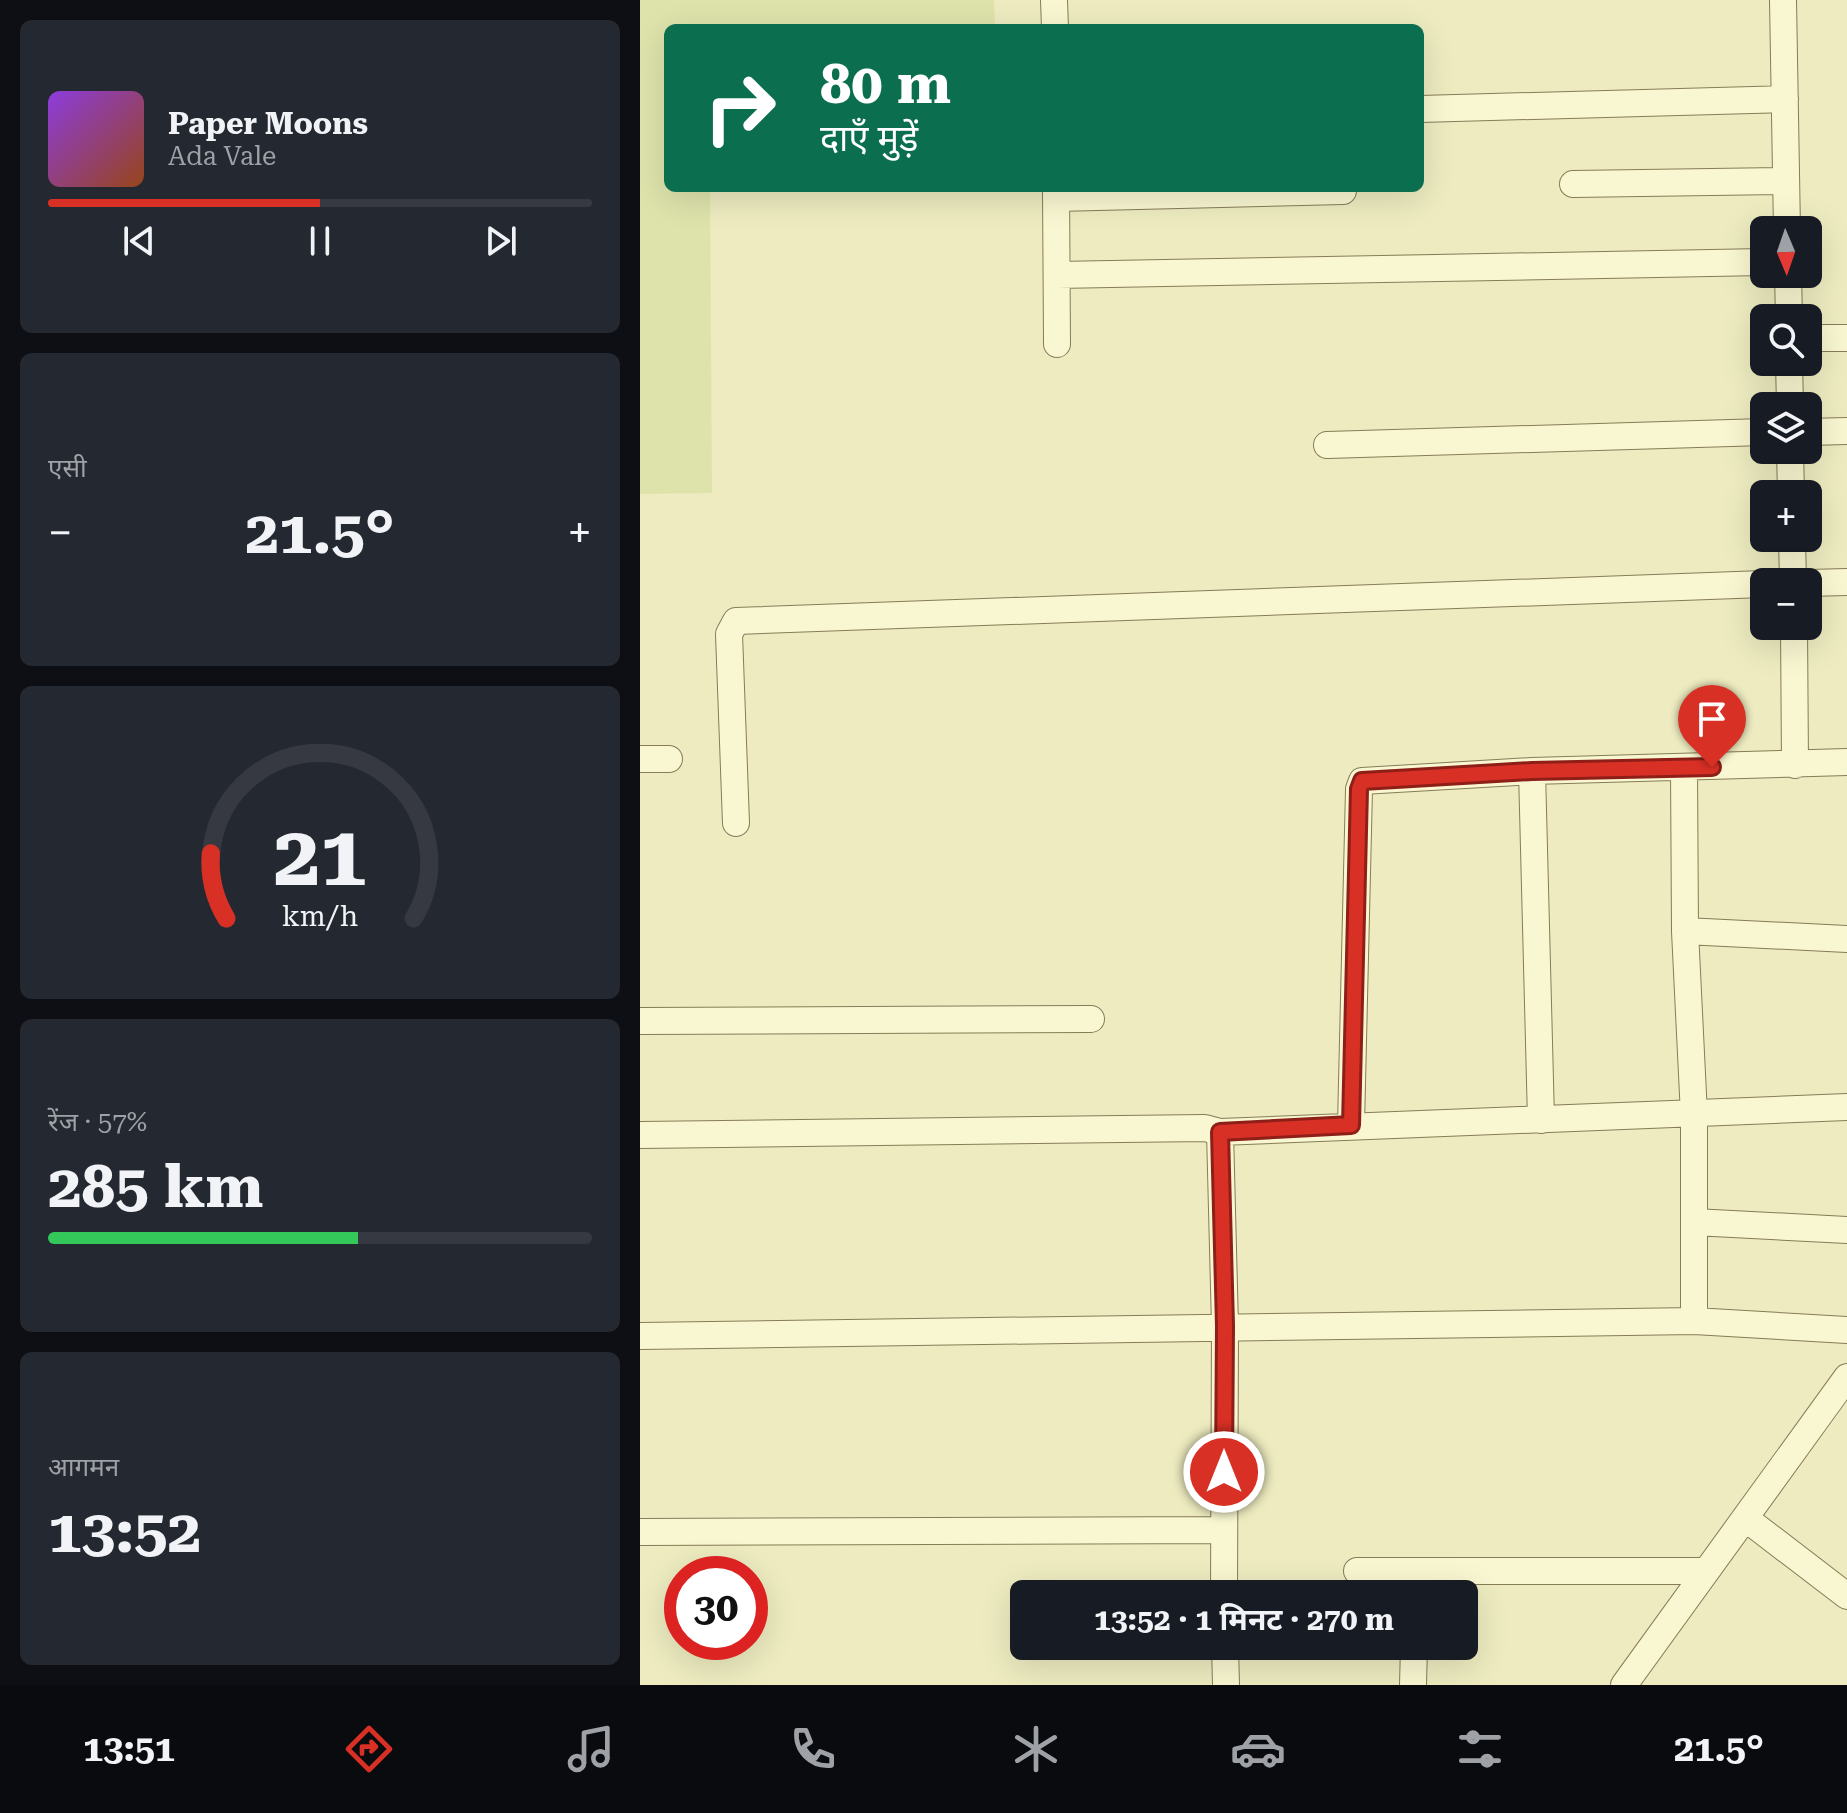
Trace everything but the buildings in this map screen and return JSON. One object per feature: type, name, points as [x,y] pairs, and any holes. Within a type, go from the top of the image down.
[{"type":"street","points":[[1054,0],[1055,24]]},
{"type":"street","points":[[1783,0],[1787,216]]},
{"type":"street","points":[[1424,109],[1785,99]]},
{"type":"street","points":[[1573,184],[1786,181]]},
{"type":"street","points":[[1057,344],[1056,193],[1200,192]]},
{"type":"street","points":[[1057,275],[1750,262]]},
{"type":"street","points":[[1822,338],[1847,338]]},
{"type":"street","points":[[1822,432],[1847,431]]},
{"type":"street","points":[[1327,445],[1750,432]]},
{"type":"street","points":[[1822,583],[1847,582]]},
{"type":"street","points":[[736,823],[729,634],[736,621],[1750,585]]},
{"type":"street","points":[[1794,640],[1795,765]]},
{"type":"street","points":[[640,759],[669,759]]},
{"type":"street","points":[[1351,1125],[1359,789],[1362,781],[1532,771],[1847,762]]},
{"type":"street","points":[[1684,768],[1685,931],[1694,1115],[1694,1321]]},
{"type":"street","points":[[1532,771],[1541,1120]]},
{"type":"street","points":[[1685,931],[1847,939]]},
{"type":"street","points":[[640,1021],[1091,1019]]},
{"type":"street","points":[[640,1135],[1205,1128],[1220,1132],[1847,1107]]},
{"type":"street","points":[[1220,1132],[1225,1326],[1224,1580]]},
{"type":"street","points":[[1694,1222],[1847,1230]]},
{"type":"street","points":[[640,1336],[1694,1321],[1847,1330]]},
{"type":"street","points":[[1624,1685],[1847,1377]]},
{"type":"street","points":[[1745,1518],[1847,1596]]},
{"type":"street","points":[[640,1532],[1223,1530]]},
{"type":"street","points":[[1357,1571],[1404,1580]]},
{"type":"street","points":[[1467,1580],[1706,1571]]},
{"type":"street","points":[[1225,1660],[1226,1685]]},
{"type":"street","points":[[1413,1685],[1414,1660]]},
{"type":"green space","points":[[640,0],[994,0],[995,24],[664,24],[664,192],[710,192],[712,493],[640,494]]},
{"type":"route","points":[[1224,1472],[1225,1326],[1220,1132],[1351,1125],[1359,789],[1362,781],[1532,771],[1712,767]]}]
